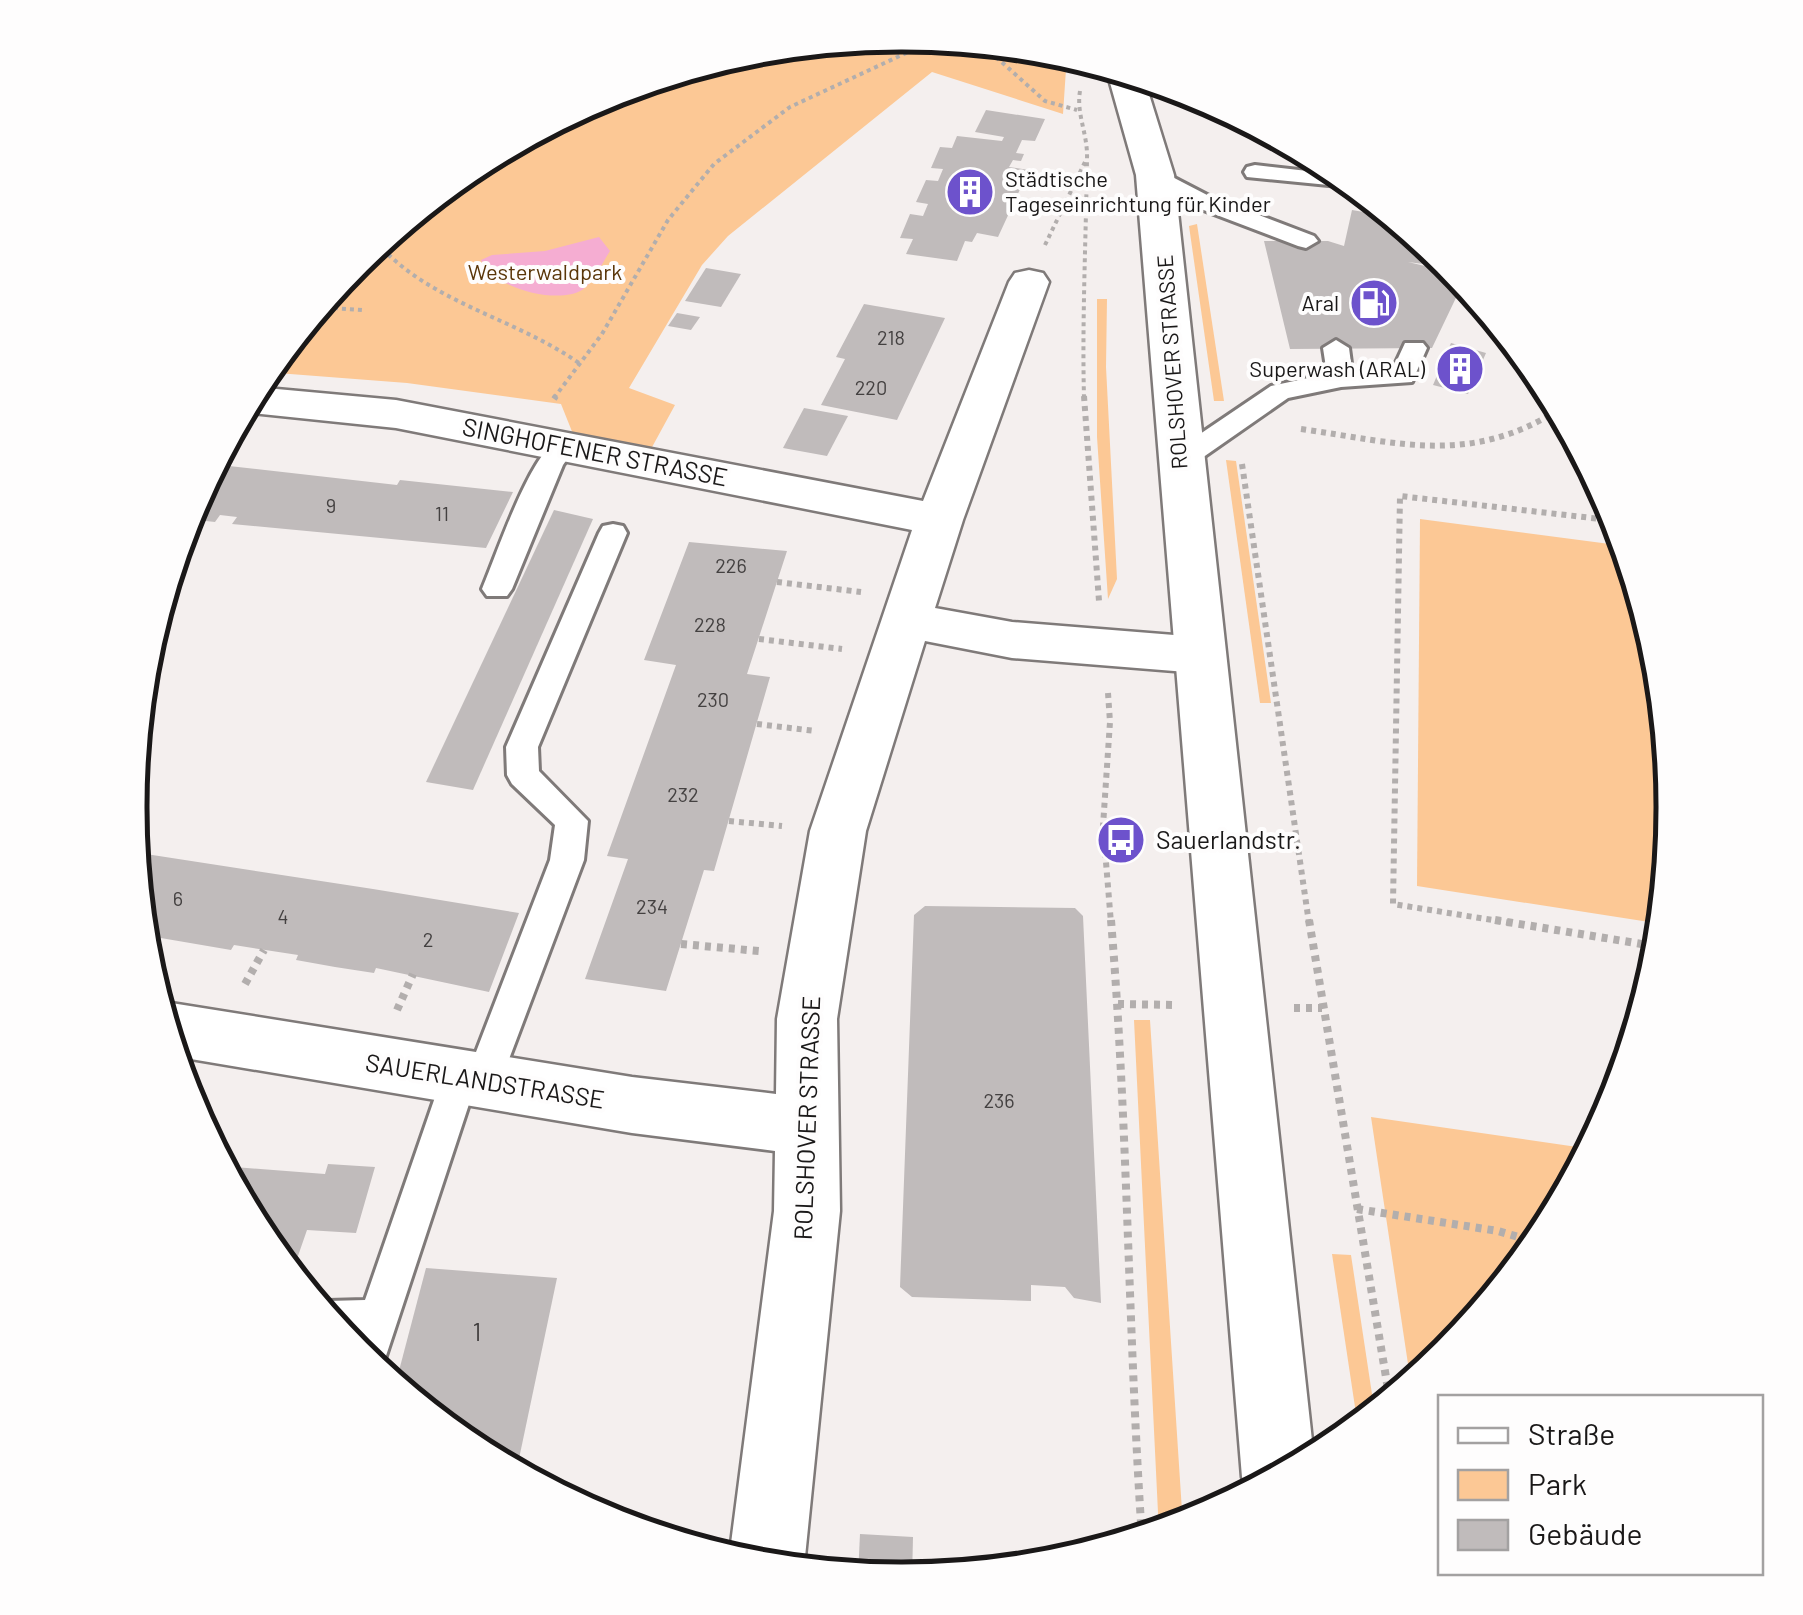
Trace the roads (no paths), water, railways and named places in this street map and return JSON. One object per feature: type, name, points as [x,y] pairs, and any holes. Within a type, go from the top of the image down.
[{"type":"street","name":"ROLSHOVER STRASSE","points":[[1130,88],[1155,175],[1179,461],[1278,1462]]},
{"type":"street","name":"ROLSHOVER STRASSE","points":[[768,1550],[807,1211],[807,1019],[838,831],[939,520],[1030,282]]},
{"type":"street","name":"SINGHOFENER STRASSE","points":[[266,402],[396,414],[939,520]]},
{"type":"street","points":[[907,625],[1012,640],[1199,655]]},
{"type":"street","name":"SAUERLANDSTRASSE","points":[[181,1031],[632,1106],[807,1126]]},
{"type":"lane","points":[[1255,172],[1319,179]]},
{"type":"lane","points":[[1155,175],[1201,201],[1306,241]]},
{"type":"lane","points":[[1336,348],[1341,379]]},
{"type":"lane","points":[[1179,461],[1280,392],[1341,379],[1403,376],[1414,348]]},
{"type":"lane","points":[[497,589],[550,463],[563,445]]},
{"type":"lane","points":[[370,1343],[472,1078],[567,860],[572,821],[522,775],[522,747],[612,533]]},
{"type":"lane","points":[[349,1321],[377,1320]]},
{"type":"place","name":"Städtische Tageseinrichtung für Kinder","points":[[970,192]]},
{"type":"place","name":"Aral","points":[[1374,303]]},
{"type":"place","name":"Superwash (ARAL)","points":[[1460,369]]},
{"type":"place","name":"Sauerlandstr.","points":[[1121,840]]},
{"type":"park label","name":"Westerwaldpark","points":[[545,272]]}]
